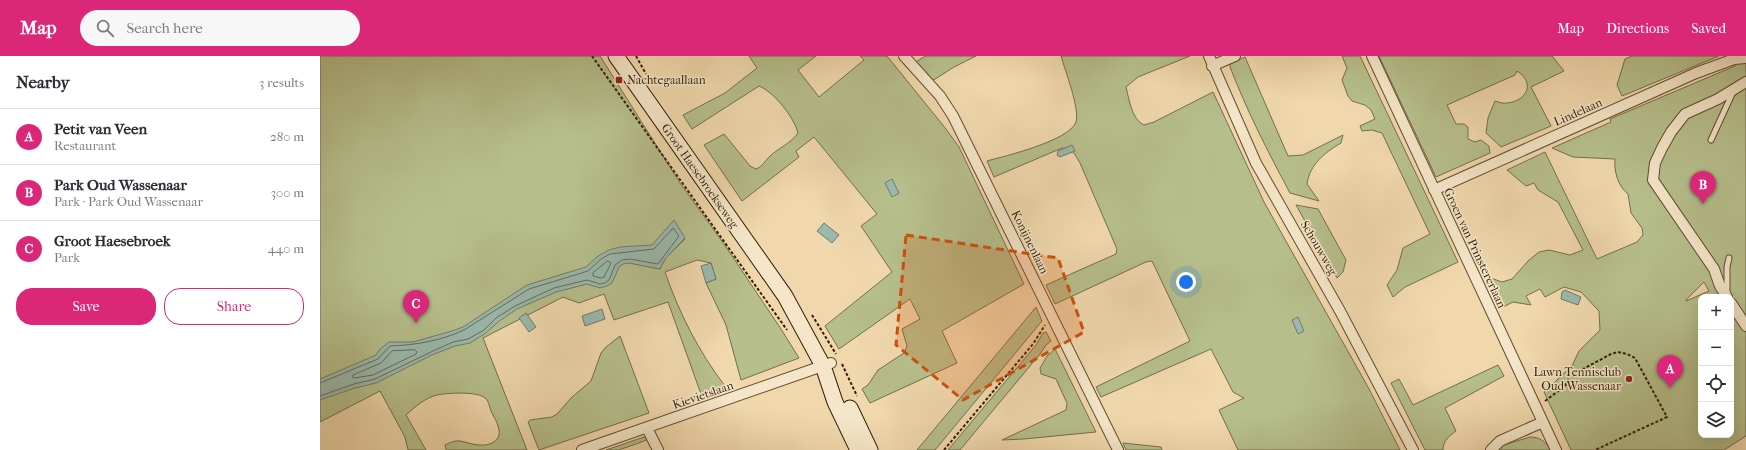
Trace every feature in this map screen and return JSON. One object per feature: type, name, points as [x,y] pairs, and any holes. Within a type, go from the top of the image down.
[{"type":"street","name":"Groot Haesebroekseweg","points":[[616,56],[785,296],[827,365],[870,450]]},
{"type":"street","name":"Konijnenlaan","points":[[904,56],[940,96],[953,116],[1118,450]]},
{"type":"street","points":[[1210,61],[1235,56]]},
{"type":"street","name":"Groen van Prinstererlaan","points":[[1372,56],[1556,450]]},
{"type":"street","name":"Lindelaan","points":[[1434,190],[1696,73],[1734,59],[1746,58]]},
{"type":"street","name":"Schouwweg","points":[[1210,61],[1256,163],[1340,311],[1412,450]]},
{"type":"street","points":[[1725,294],[1720,286],[1714,269],[1653,180],[1655,164],[1662,148],[1671,132],[1685,114],[1746,82]]},
{"type":"street","points":[[1734,308],[1746,326]]},
{"type":"street","name":"Groot Haesebroekseweg","points":[[827,365],[835,402],[858,450]]},
{"type":"street","name":"Kievietslaan","points":[[582,450],[827,365]]},
{"type":"street","points":[[1491,450],[1500,441],[1543,422]]},
{"type":"street","points":[[647,428],[658,450]]},
{"type":"lane","points":[[1711,140],[1734,89]]},
{"type":"lane","points":[[1728,294],[1727,267],[1729,258]]},
{"type":"path","points":[[592,56],[788,331]]},
{"type":"path","points":[[944,450],[1033,344],[1052,317]]},
{"type":"path","points":[[1549,398],[1565,386],[1570,376],[1611,354],[1618,352],[1628,354],[1635,358],[1667,417],[1594,450]]},
{"type":"highlighted area","points":[[906,235],[1058,258],[1084,332],[963,400],[896,345]]},
{"type":"green space","points":[[320,56],[600,56],[680,183],[724,244],[799,358],[741,380],[726,325],[706,283],[716,279],[711,263],[697,260],[665,272],[690,332],[725,386],[701,394],[668,302],[614,320],[604,294],[579,303],[563,297],[483,338],[527,450],[446,450],[445,445],[455,441],[484,445],[492,443],[498,436],[499,428],[485,398],[469,393],[454,393],[433,396],[406,415],[426,450],[408,450],[405,437],[380,391],[320,422]],"holes":[[[685,239],[665,259],[660,269],[630,263]]]},
{"type":"green space","points":[[749,56],[816,56],[798,70],[819,97],[864,60],[860,56],[887,56],[959,147],[1024,284],[942,331],[957,363],[870,403],[862,389],[868,385],[878,370],[904,353],[907,346],[902,329],[920,319],[910,299],[839,349],[825,326],[892,272],[861,226],[877,214],[814,137],[796,151],[799,157],[742,201],[704,145],[724,134],[750,166],[756,169],[795,137],[798,133],[788,113],[777,99],[765,89],[759,86],[692,129],[683,115],[725,93],[757,68]]},
{"type":"green space","points":[[925,56],[976,56],[954,67],[932,81],[916,62]]},
{"type":"green space","points":[[1061,56],[1190,56],[1138,77],[1126,87],[1134,114],[1144,125],[1154,122],[1213,92],[1264,202],[1368,387],[1400,450],[1238,450],[1219,410],[1244,398],[1233,392],[1211,349],[1101,397],[1096,387],[1190,341],[1152,261],[1146,262],[1055,304],[1046,285],[1116,254],[1117,249],[1080,163],[1069,149],[1062,148],[994,177],[987,161],[1036,147],[1050,141],[1071,129],[1076,122],[1077,116],[1074,99]]},
{"type":"green space","points":[[1342,56],[1360,56],[1458,262],[1405,287],[1393,297],[1387,285],[1397,270],[1403,248],[1430,234],[1382,133],[1372,130],[1362,131],[1360,126],[1375,119],[1371,110],[1365,105],[1352,101],[1348,96],[1342,80],[1347,68]]},
{"type":"green space","points":[[1379,56],[1552,56],[1564,71],[1531,87],[1551,126],[1501,147],[1486,133],[1488,118],[1495,101],[1504,103],[1514,102],[1520,99],[1527,90],[1526,80],[1523,75],[1517,71],[1515,75],[1447,105],[1456,124],[1464,124],[1468,127],[1468,139],[1475,142],[1481,140],[1489,146],[1490,153],[1436,177]]},
{"type":"green space","points":[[1632,56],[1719,56],[1622,96],[1617,85],[1625,59]]},
{"type":"green space","points":[[1731,56],[1746,56],[1746,436],[1724,450],[1571,450],[1544,392],[1572,366],[1579,351],[1600,330],[1599,311],[1581,292],[1564,287],[1545,297],[1540,289],[1526,296],[1531,305],[1513,302],[1503,307],[1488,277],[1502,282],[1512,279],[1529,260],[1539,252],[1549,250],[1570,255],[1583,250],[1558,202],[1538,190],[1534,183],[1526,186],[1507,170],[1545,152],[1597,259],[1637,242],[1643,235],[1642,228],[1631,213],[1628,194],[1617,178],[1615,159],[1573,157],[1552,148],[1611,122],[1610,119],[1735,66]]},
{"type":"green space","points":[[1245,57],[1288,156],[1303,155],[1343,135],[1341,143],[1324,155],[1311,171],[1307,184],[1319,201],[1290,193],[1274,162],[1230,67],[1230,64]]},
{"type":"green space","points":[[1296,205],[1318,209],[1346,260],[1343,272],[1337,278]]},
{"type":"green space","points":[[1036,307],[1042,321],[935,450],[917,450]]},
{"type":"green space","points":[[1046,332],[1051,341],[1046,345],[960,450],[948,450],[1036,345],[1043,333]]},
{"type":"green space","points":[[620,336],[649,413],[539,450],[528,422],[530,420],[552,417],[557,414],[572,397],[591,381],[601,353]]},
{"type":"green space","points":[[1055,349],[1096,432],[1002,440],[1066,410],[1067,403],[1056,379],[1041,374],[1040,368],[1047,356]]},
{"type":"green space","points":[[1498,365],[1504,376],[1445,408],[1456,431],[1447,439],[1443,450],[1425,450],[1391,383],[1399,379],[1413,405]]},
{"type":"green space","points":[[644,437],[647,440],[619,450],[606,450]]},
{"type":"green space","points":[[1530,437],[1542,440],[1551,450],[1495,450],[1500,446]]},
{"type":"green space","points":[[1123,443],[1161,447],[1162,450],[1126,450]]},
{"type":"water","points":[[1072,145],[1075,151],[1060,157],[1057,155],[1058,151]]},
{"type":"water","points":[[892,179],[899,193],[892,197],[885,183]]},
{"type":"water","points":[[674,220],[685,238],[665,259],[660,269],[629,263],[623,264],[619,267],[612,283],[607,286],[600,288],[587,284],[556,292],[517,309],[498,322],[486,333],[470,343],[455,346],[434,354],[376,383],[355,388],[320,400],[320,379],[376,355],[380,349],[389,342],[413,342],[463,327],[527,285],[586,267],[598,256],[609,250],[620,247],[652,245]]},
{"type":"water","points":[[824,223],[839,235],[832,243],[817,231]]},
{"type":"water","points":[[711,263],[716,279],[706,283],[701,266]]},
{"type":"water","points":[[1565,290],[1581,297],[1578,305],[1561,299],[1562,292]]},
{"type":"water","points":[[602,309],[605,319],[585,326],[582,316]]},
{"type":"water","points":[[526,313],[536,327],[529,332],[519,318]]},
{"type":"water","points":[[1298,317],[1304,331],[1298,334],[1292,320]]},
{"type":"place","name":"Nachtegaallaan","points":[[619,80]]},
{"type":"place","name":"Park Oud Wassenaar","points":[[1703,204]]},
{"type":"place","name":"Groot Haesebroek","points":[[416,323]]},
{"type":"place","name":"Lawn Tennisclub Oud Wassenaar","points":[[1629,379]]},
{"type":"place","name":"Petit van Veen","points":[[1670,388]]}]
